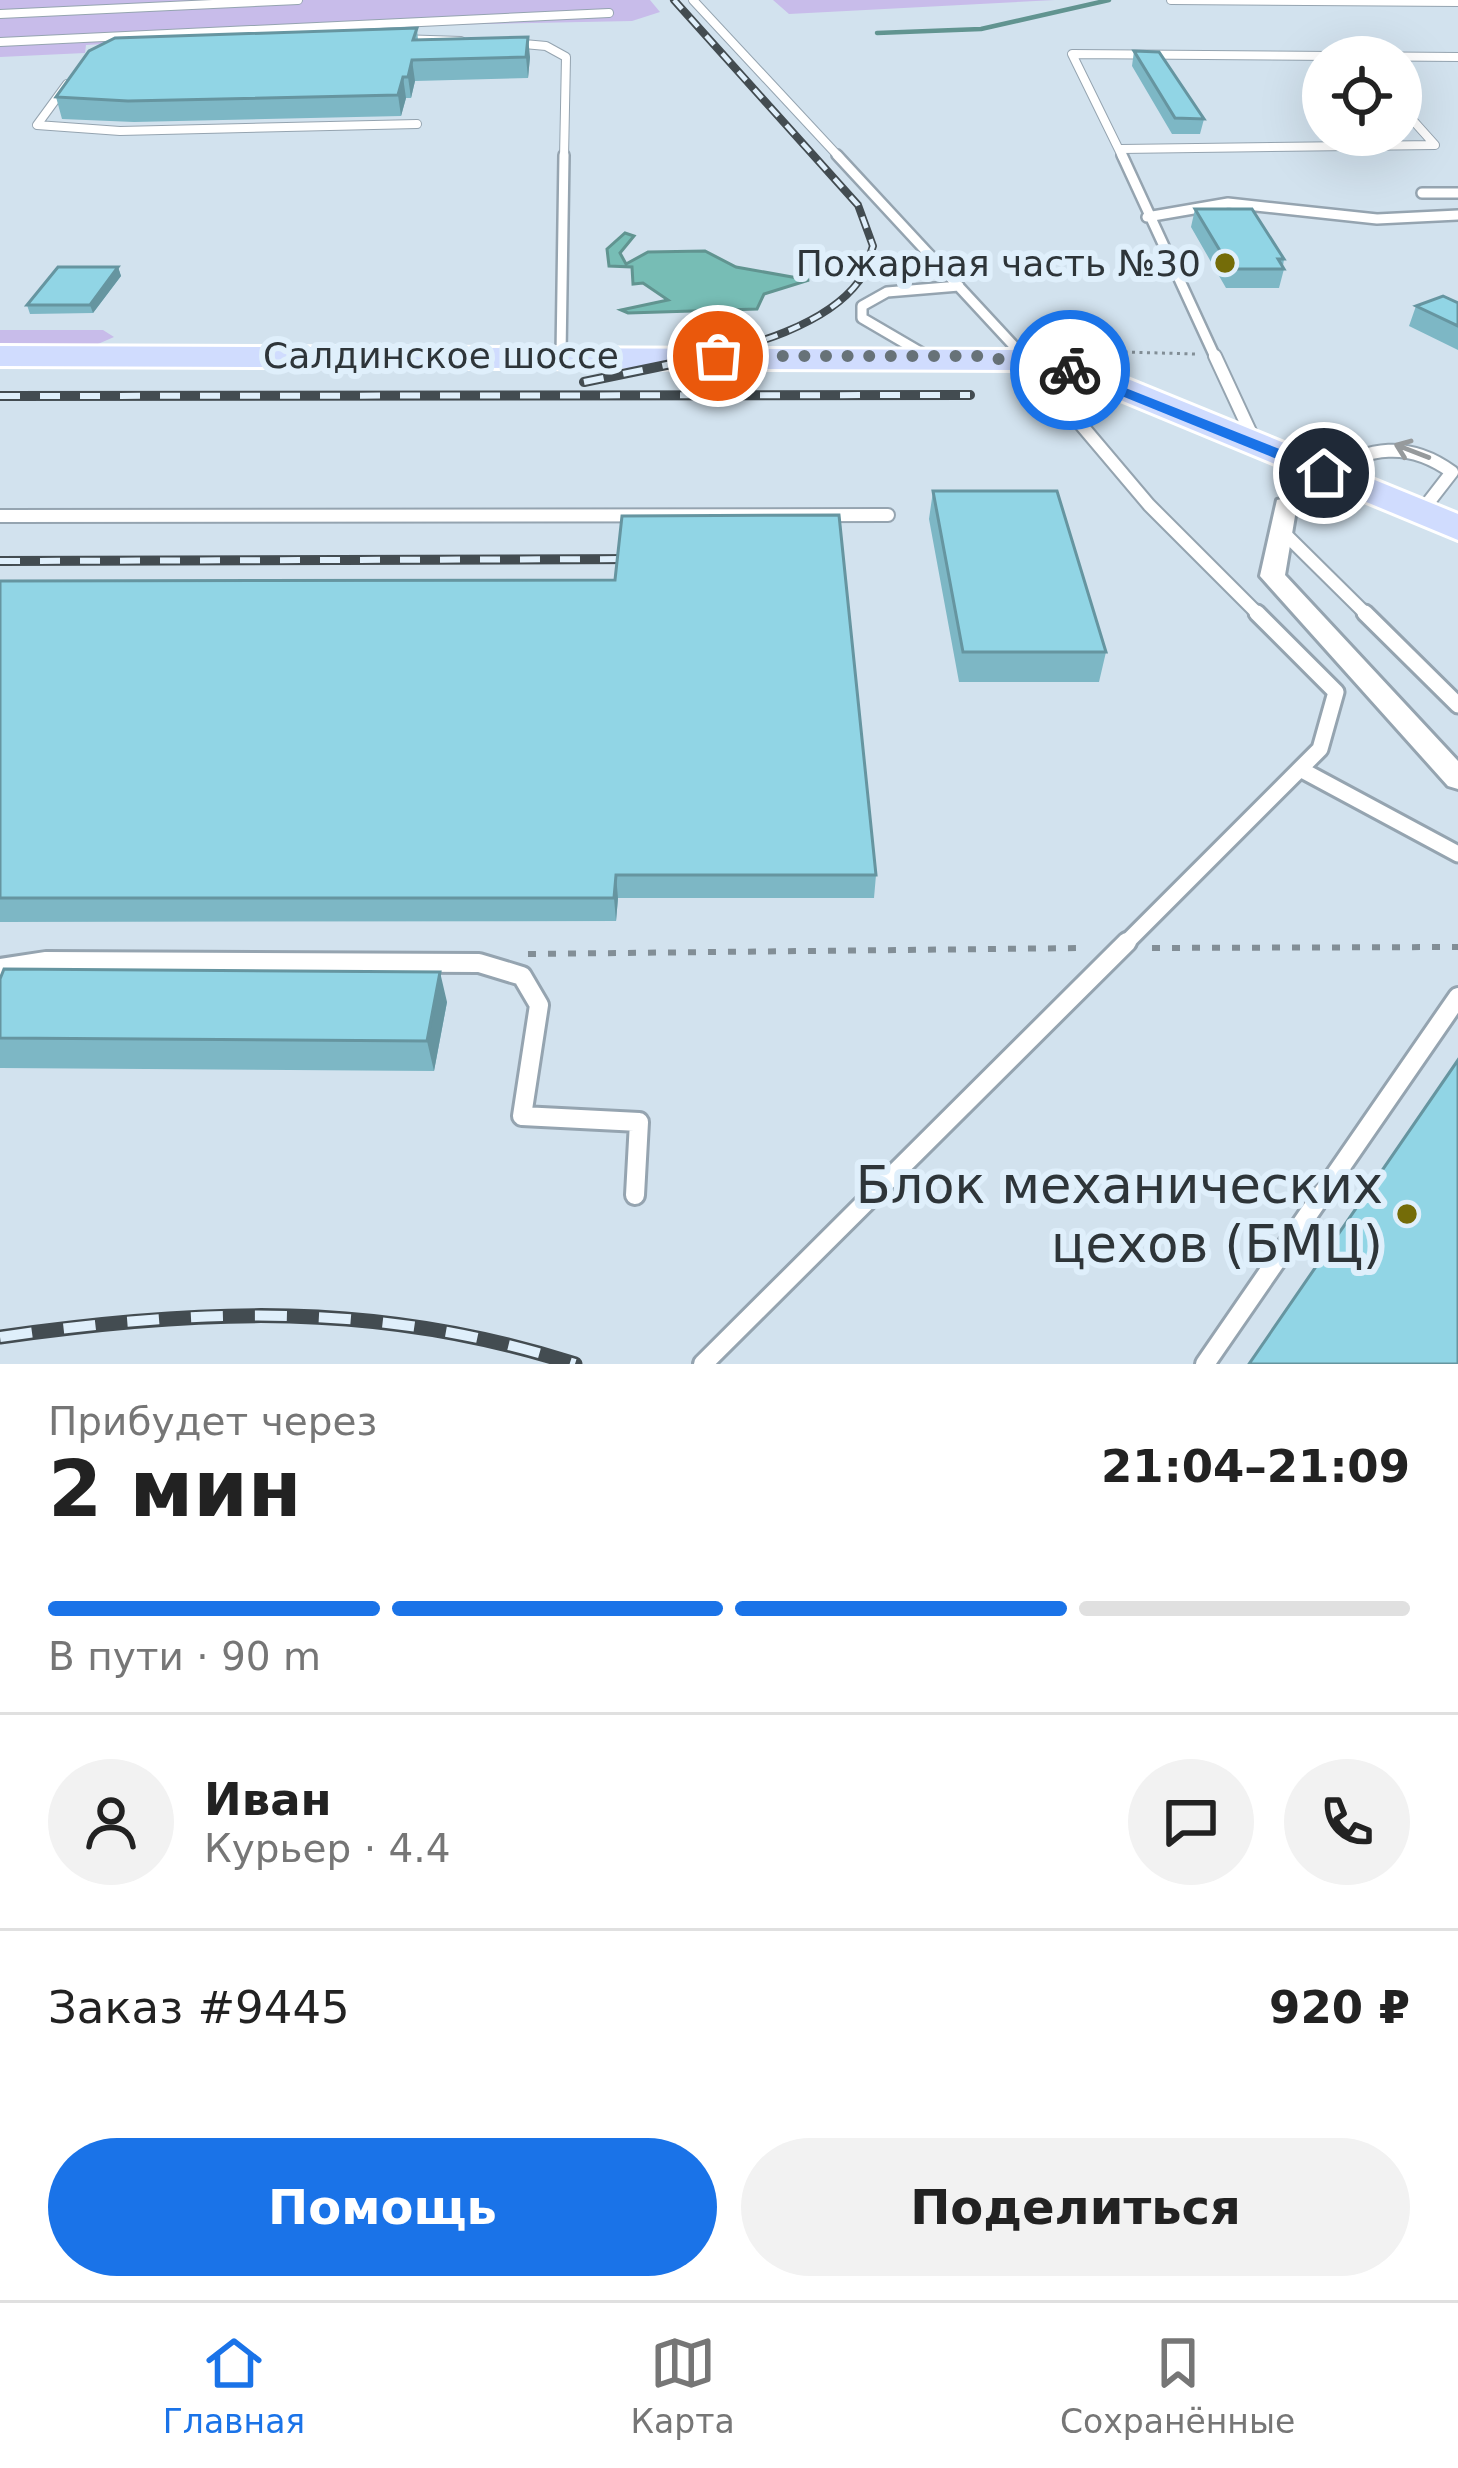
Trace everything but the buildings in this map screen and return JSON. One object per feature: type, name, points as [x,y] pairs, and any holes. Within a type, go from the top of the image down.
[{"type":"main road","name":"Салдинское шоссе","points":[[0,356],[927,356],[1027,360],[1106,382],[1458,528]]},
{"type":"street","points":[[1361,488],[1285,505],[1272,576],[1458,779]]},
{"type":"lane","points":[[0,14],[298,0]]},
{"type":"lane","points":[[693,0],[1027,360],[1149,505],[1336,692],[1320,748],[703,1364]]},
{"type":"lane","points":[[1171,0],[1458,2]]},
{"type":"lane","points":[[0,42],[610,13]]},
{"type":"lane","points":[[386,40],[476,42]]},
{"type":"lane","points":[[503,43],[546,46],[566,57],[561,355]]},
{"type":"lane","points":[[1256,445],[1072,54],[1302,56]]},
{"type":"lane","points":[[1422,57],[1458,57]]},
{"type":"lane","points":[[73,76],[38,125],[95,125],[120,131],[417,124]]},
{"type":"lane","points":[[1422,130],[1435,145],[1422,145]]},
{"type":"lane","points":[[1120,149],[1302,147]]},
{"type":"lane","points":[[1422,193],[1458,193]]},
{"type":"lane","points":[[1147,218],[1175,206],[1216,201],[1368,219],[1458,215]]},
{"type":"lane","points":[[927,356],[874,330],[862,319],[862,306],[887,292],[958,286]]},
{"type":"lane","points":[[1324,473],[1353,455],[1392,444],[1441,463],[1451,472],[1421,512]]},
{"type":"lane","points":[[0,516],[888,515]]},
{"type":"lane","points":[[1282,531],[1458,705]]},
{"type":"lane","points":[[1300,769],[1458,854]]},
{"type":"lane","points":[[0,968],[46,962],[478,963],[522,976],[539,1005],[522,1116],[639,1122],[635,1195]]},
{"type":"lane","points":[[1205,1364],[1458,997]]},
{"type":"path","points":[[1078,351],[1213,355]]},
{"type":"path","points":[[478,963],[549,950],[1458,947]]},
{"type":"shaded area","points":[[0,0],[650,0],[660,12],[632,21],[434,25],[86,45],[85,53],[0,57]]},
{"type":"shaded area","points":[[773,0],[1055,0],[789,14]]},
{"type":"shaded area","points":[[625,233],[634,236],[620,253],[626,264],[648,252],[705,251],[736,267],[809,280],[764,294],[757,309],[628,313],[621,310],[668,300],[643,283],[633,284],[632,267],[609,266],[607,249]]},
{"type":"shaded area","points":[[0,330],[103,330],[114,337],[91,347],[0,347]]},
{"type":"waterway","points":[[877,33],[981,29],[1109,0]]},
{"type":"railway","points":[[674,0],[858,205],[873,246],[859,281],[827,310],[785,332],[707,357]]},
{"type":"railway","points":[[584,382],[707,357]]},
{"type":"railway","points":[[698,359],[707,357]]},
{"type":"railway","points":[[0,396],[970,395]]},
{"type":"railway","points":[[0,561],[648,559]]},
{"type":"railway","points":[[0,1337],[148,1320],[290,1316],[431,1329],[575,1364]]},
{"type":"way so far","points":[[718,356],[979,356],[1070,370]]},
{"type":"place","name":"Пожарная часть №30","points":[[1225,263]]},
{"type":"place","name":"Блок механических цехов (БМЦ)","points":[[1407,1214]]},
{"type":"route","points":[[1070,370],[1324,473]]}]
